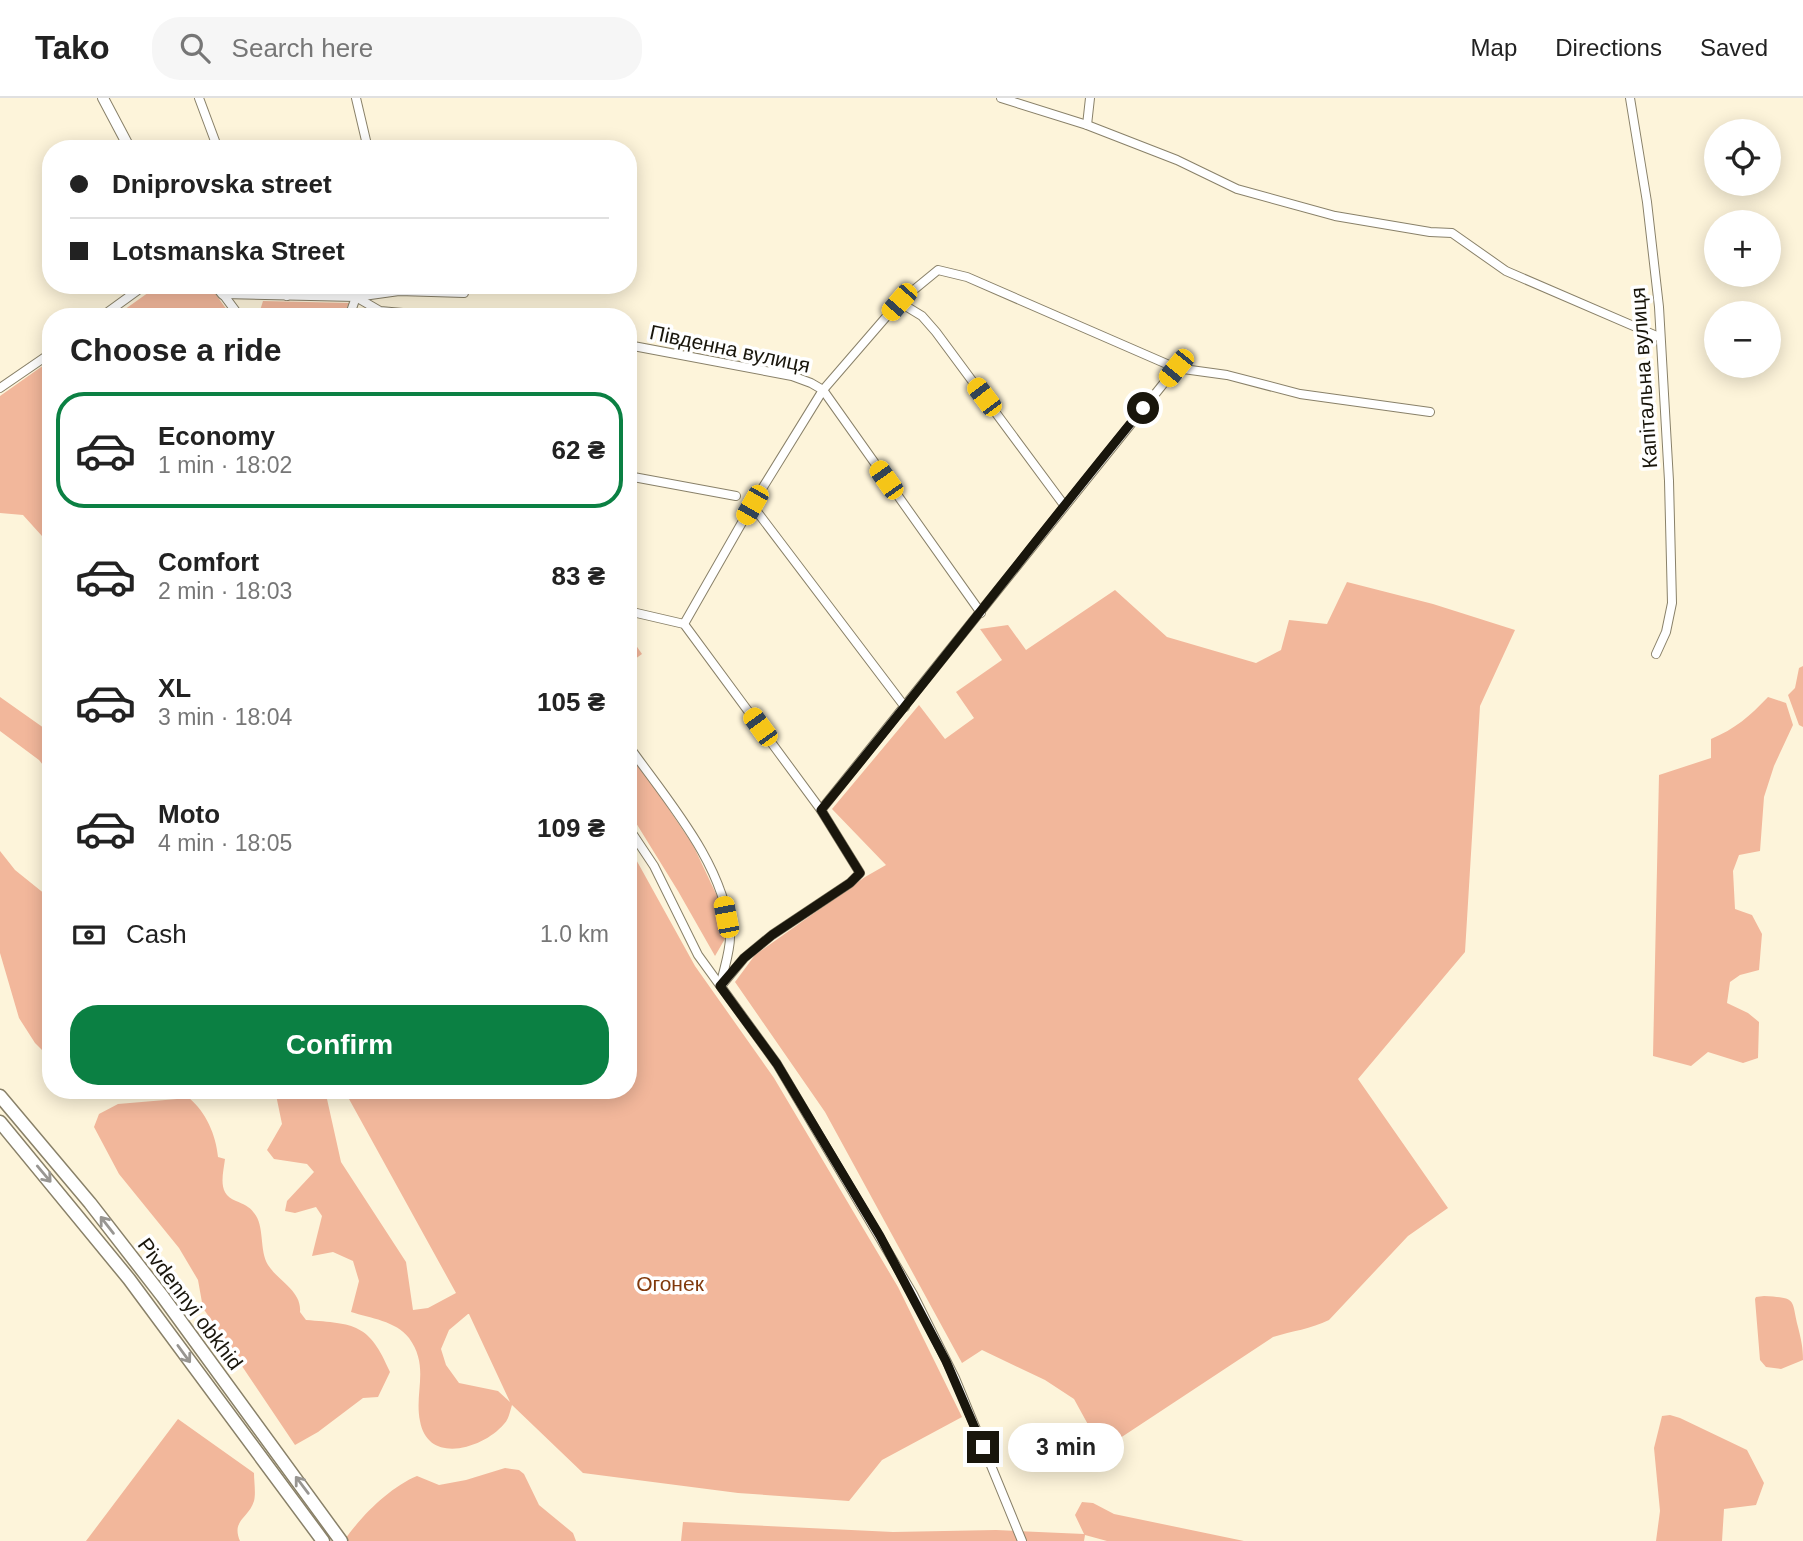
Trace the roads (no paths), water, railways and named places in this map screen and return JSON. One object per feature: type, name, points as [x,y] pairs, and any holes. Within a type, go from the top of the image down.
[{"type":"main road","name":"Pivdennyi obkhid","points":[[0,1096],[90,1203],[146,1276],[341,1541]]},
{"type":"main road","name":"Pivdennyi obkhid","points":[[0,1122],[121,1270],[323,1541]]},
{"type":"street","points":[[103,98],[125,140]]},
{"type":"street","points":[[199,98],[215,140]]},
{"type":"street","points":[[356,98],[366,140]]},
{"type":"street","points":[[1000,98],[1087,125],[1177,160],[1237,189],[1335,216],[1451,233],[1506,271],[1659,337]]},
{"type":"street","points":[[1087,125],[1090,98]]},
{"type":"street","name":"Капітальна вулиця","points":[[1630,98],[1647,202],[1659,307],[1669,481],[1672,603],[1666,632],[1656,654]]},
{"type":"street","points":[[684,624],[822,390],[899,302],[938,270],[967,277],[1176,368],[1227,375],[1300,394],[1430,412]]},
{"type":"street","points":[[113,308],[133,294]]},
{"type":"street","points":[[223,294],[356,297],[370,294]]},
{"type":"street","points":[[223,294],[233,308]]},
{"type":"street","points":[[356,297],[375,308]]},
{"type":"street","points":[[352,308],[356,297]]},
{"type":"street","points":[[899,302],[922,316],[936,332],[1064,505]]},
{"type":"street","name":"Південна вулиця","points":[[637,347],[792,376],[822,390]]},
{"type":"street","points":[[0,388],[42,359]]},
{"type":"street","points":[[821,810],[1176,368]]},
{"type":"street","points":[[822,390],[981,613]]},
{"type":"street","points":[[637,478],[736,495]]},
{"type":"street","points":[[752,505],[905,707]]},
{"type":"street","points":[[637,613],[684,624],[821,810],[860,873],[850,883],[772,935],[744,958],[720,986]]},
{"type":"street","points":[[637,758],[698,844],[722,897],[730,936],[720,986]]},
{"type":"street","points":[[637,840],[654,866],[698,955],[777,1064],[913,1294],[955,1378],[1022,1541]]},
{"type":"park label","name":"Огонек","points":[[670,1284]]}]
